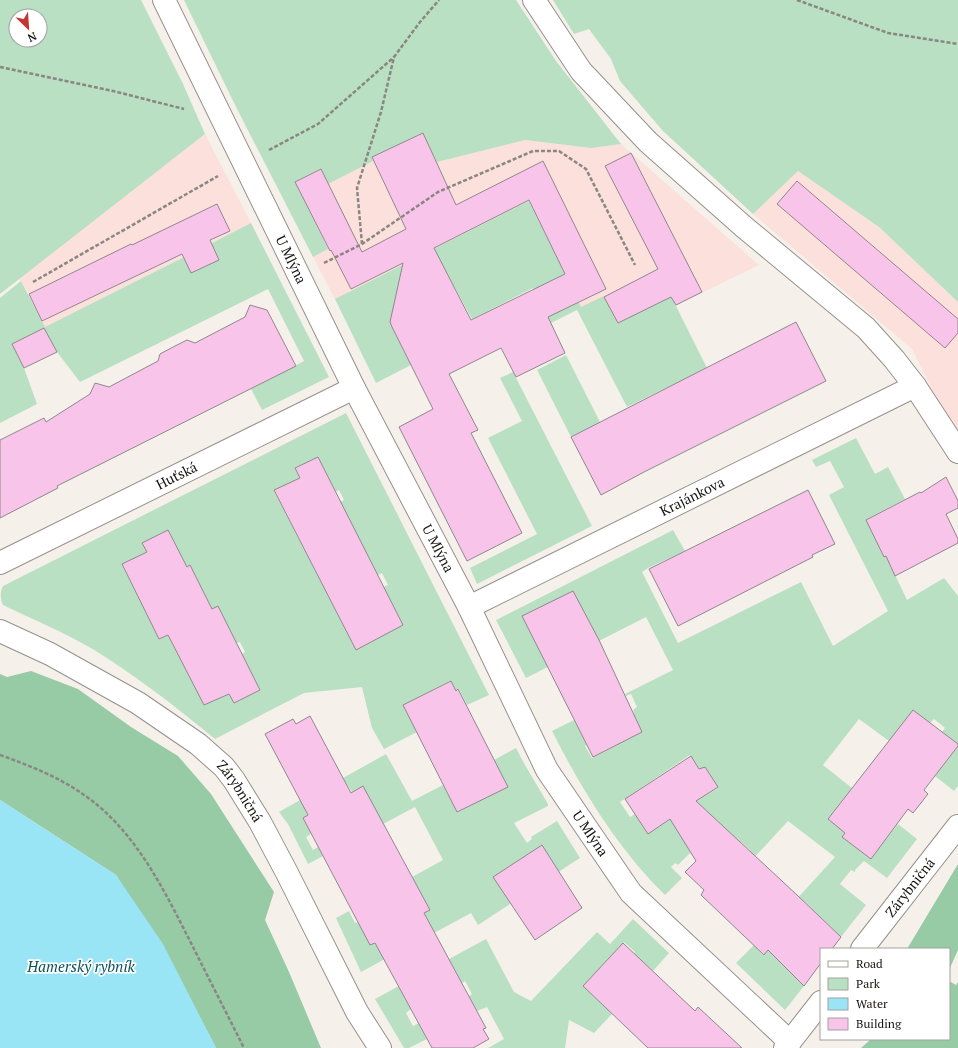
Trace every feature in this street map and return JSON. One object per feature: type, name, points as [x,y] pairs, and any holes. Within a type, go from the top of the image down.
[{"type":"street","name":"U Mlýna","points":[[164,0],[298,276],[354,388],[469,607],[547,770],[631,893],[788,1045]]},
{"type":"street","points":[[534,0],[581,71],[648,142],[744,227],[866,328],[894,359],[915,386],[958,452]]},
{"type":"street","name":"Krajánkova","points":[[469,607],[915,386]]},
{"type":"street","name":"Huťská","points":[[0,563],[354,388]]},
{"type":"street","name":"Zárybničná","points":[[0,632],[50,654],[138,703],[198,744],[224,767],[260,822],[357,1012],[380,1048]]},
{"type":"street","name":"Zárybničná","points":[[863,948],[958,826]]},
{"type":"street","points":[[788,1045],[820,1003]]},
{"type":"path","points":[[274,147],[318,124],[394,57],[420,22],[439,0]]},
{"type":"path","points":[[797,0],[888,33],[958,44]]},
{"type":"path","points":[[362,244],[357,188],[380,112],[394,57]]},
{"type":"path","points":[[0,67],[113,91],[189,110]]},
{"type":"path","points":[[298,276],[362,244],[438,192],[533,151],[559,151],[586,169],[635,265]]},
{"type":"path","points":[[33,282],[243,163]]},
{"type":"path","points":[[0,755],[48,774],[67,784],[88,798],[118,824],[137,849],[169,900],[244,1048]]},
{"type":"shaded area","points":[[423,133],[437,162],[525,140],[591,148],[621,144],[759,265],[675,306],[671,297],[618,323],[581,307],[529,202],[335,299],[313,257],[328,249],[295,182],[321,169],[328,183],[373,161],[372,157]]},
{"type":"shaded area","points":[[205,134],[251,223],[45,327],[29,294],[21,281],[18,279]]},
{"type":"shaded area","points":[[798,171],[879,227],[958,302],[958,442],[912,349],[753,214]]},
{"type":"green space","points":[[0,0],[141,0],[183,84],[205,134],[0,294]]},
{"type":"green space","points":[[184,0],[516,0],[556,61],[621,144],[591,148],[525,140],[437,162],[422,133],[372,157],[373,161],[328,184],[320,169],[295,182],[328,249],[313,257],[236,107]]},
{"type":"green space","points":[[553,0],[958,0],[958,302],[879,227],[798,171],[753,214],[663,131],[620,81],[611,59],[589,29],[574,34]]},
{"type":"green space","points":[[529,201],[581,307],[604,296],[618,323],[671,296],[707,368],[627,407],[577,310],[551,323],[533,288],[472,319],[454,286],[397,337],[411,365],[376,383],[335,299]]},
{"type":"green space","points":[[251,223],[329,377],[262,410],[251,389],[304,361],[268,289],[80,382],[57,352],[44,328],[12,344],[24,368],[37,404],[0,423],[0,298],[21,281],[45,327],[184,257],[193,272],[218,259],[210,244]]},
{"type":"green space","points":[[566,355],[600,422],[571,437],[537,370]]},
{"type":"green space","points":[[513,372],[592,526],[477,584],[470,568],[537,534],[488,438],[522,421],[500,378]]},
{"type":"green space","points":[[346,413],[489,695],[467,705],[459,689],[456,691],[450,681],[403,705],[417,732],[384,749],[372,728],[362,687],[304,693],[215,739],[154,691],[107,658],[70,636],[3,605],[1,600],[1,590],[3,586]],"holes":[[[318,457],[336,492],[339,490],[344,500],[340,502],[378,575],[382,573],[388,585],[383,587],[403,625],[356,650],[274,491],[300,478],[295,468]],[[168,530],[187,567],[190,565],[209,611],[236,643],[240,642],[245,652],[242,654],[260,690],[234,703],[229,694],[204,705],[168,635],[159,639],[122,565],[147,552],[142,543]]]},
{"type":"green space","points":[[856,438],[875,474],[888,467],[905,499],[867,519],[884,557],[886,556],[907,600],[944,578],[958,596],[958,744],[942,732],[945,728],[934,719],[930,723],[913,710],[889,741],[859,719],[823,765],[852,788],[828,819],[845,832],[842,837],[853,845],[873,855],[898,824],[917,839],[887,878],[864,861],[855,870],[855,872],[851,870],[840,884],[866,905],[841,937],[805,902],[795,901],[835,857],[788,821],[752,860],[750,850],[727,830],[697,860],[690,853],[678,865],[675,863],[671,867],[682,878],[665,895],[631,858],[588,796],[552,731],[574,720],[592,758],[642,732],[633,714],[633,710],[637,707],[631,694],[626,696],[625,694],[673,670],[646,617],[526,678],[496,620],[673,530],[685,551],[642,572],[678,643],[801,582],[833,646],[888,611],[829,495],[844,487],[830,461],[816,467],[812,460]],"holes":[[[690,755],[699,769],[705,767],[718,788],[691,804],[673,824],[670,819],[648,834],[635,814],[630,817],[620,802]]]},
{"type":"green space","points":[[31,671],[78,689],[131,727],[178,756],[211,794],[274,892],[265,920],[321,1048],[216,1048],[194,1006],[116,875],[0,800],[0,674],[7,677]]},
{"type":"green space","points":[[958,746],[958,786],[954,791],[935,776]]},
{"type":"green space","points":[[516,748],[548,806],[514,823],[527,843],[532,839],[531,837],[557,821],[580,858],[478,925],[471,913],[434,933],[424,913],[412,877],[443,860],[415,807],[383,824],[363,787],[352,792],[343,778],[386,754],[412,801],[443,785],[457,812],[503,788],[502,776],[494,760]]},
{"type":"green space","points":[[300,800],[308,815],[303,818],[311,834],[306,837],[313,850],[318,847],[323,856],[308,864],[288,824],[279,812]]},
{"type":"green space","points":[[958,864],[958,950],[950,968],[950,948],[908,948]]},
{"type":"green space","points":[[349,911],[355,923],[358,922],[370,945],[376,942],[385,959],[361,972],[336,918]]},
{"type":"green space","points":[[633,919],[669,953],[653,971],[634,954],[635,952],[624,942],[583,986],[612,1014],[594,1033],[569,1020],[565,1048],[488,1048],[504,1039],[487,1007],[477,1011],[469,996],[472,994],[465,981],[462,983],[449,959],[486,939],[514,992],[531,1001],[597,932],[610,944]]},
{"type":"green space","points":[[754,945],[763,955],[768,950],[804,986],[785,1010],[736,963]]},
{"type":"green space","points":[[950,982],[956,985],[958,982],[958,1048],[861,1048],[870,1040],[950,1040]]},
{"type":"green space","points":[[399,986],[411,1009],[406,1013],[413,1026],[419,1023],[427,1039],[409,1048],[404,1048],[375,999]]},
{"type":"water","name":"Hamerský rybník","points":[[0,800],[116,875],[163,944],[216,1048],[0,1048]]},
{"type":"building","points":[[423,133],[456,205],[543,161],[606,289],[548,317],[565,353],[516,377],[501,348],[449,374],[478,430],[471,433],[522,533],[467,561],[399,427],[433,409],[390,322],[403,263],[351,289],[295,182],[321,169],[362,252],[406,229],[372,157]],"holes":[[[529,200],[565,274],[471,320],[434,248]]]},
{"type":"building","points":[[631,153],[702,292],[676,305],[671,297],[618,323],[604,297],[658,269],[605,166]]},
{"type":"building","points":[[797,181],[958,319],[958,333],[945,348],[777,204]]},
{"type":"building","points":[[217,204],[230,231],[210,240],[219,260],[191,273],[182,254],[42,321],[29,294]]},
{"type":"building","points":[[250,305],[267,310],[296,366],[57,486],[58,488],[0,518],[0,440],[44,418],[46,422],[90,394],[95,383],[109,387],[158,361],[160,354],[175,346],[187,340],[195,343],[245,317]]},
{"type":"building","points":[[796,322],[826,381],[601,495],[571,437]]},
{"type":"building","points":[[44,328],[57,352],[24,368],[12,344]]},
{"type":"building","points":[[318,457],[403,625],[356,650],[274,490],[300,478],[295,468]]},
{"type":"building","points":[[946,477],[958,501],[958,508],[946,514],[958,539],[958,543],[895,576],[886,556],[884,557],[866,520],[920,492],[921,493]]},
{"type":"building","points":[[808,490],[835,544],[812,555],[813,557],[678,626],[649,569]]},
{"type":"building","points":[[168,530],[187,567],[190,565],[212,609],[218,606],[260,690],[234,703],[229,694],[204,705],[168,635],[159,639],[122,564],[147,552],[142,543]]},
{"type":"building","points":[[573,591],[599,640],[642,732],[593,757],[522,616]]},
{"type":"building","points":[[451,681],[456,691],[458,689],[508,787],[457,812],[403,705]]},
{"type":"building","points":[[913,710],[958,744],[958,746],[924,790],[928,794],[913,813],[908,809],[871,859],[842,837],[845,833],[828,819]]},
{"type":"building","points":[[310,716],[351,793],[363,786],[430,910],[424,913],[486,1028],[483,1029],[489,1039],[473,1048],[432,1048],[375,943],[370,945],[303,818],[308,815],[265,734],[293,719],[296,724]]},
{"type":"building","points":[[691,756],[699,769],[705,767],[718,787],[696,801],[841,937],[833,948],[820,948],[820,964],[804,986],[768,950],[764,955],[701,895],[704,890],[685,872],[696,861],[670,819],[648,834],[625,799]]},
{"type":"building","points":[[542,845],[582,908],[535,940],[493,877]]},
{"type":"building","points":[[623,943],[695,1011],[698,1007],[742,1048],[648,1048],[583,986]]}]
